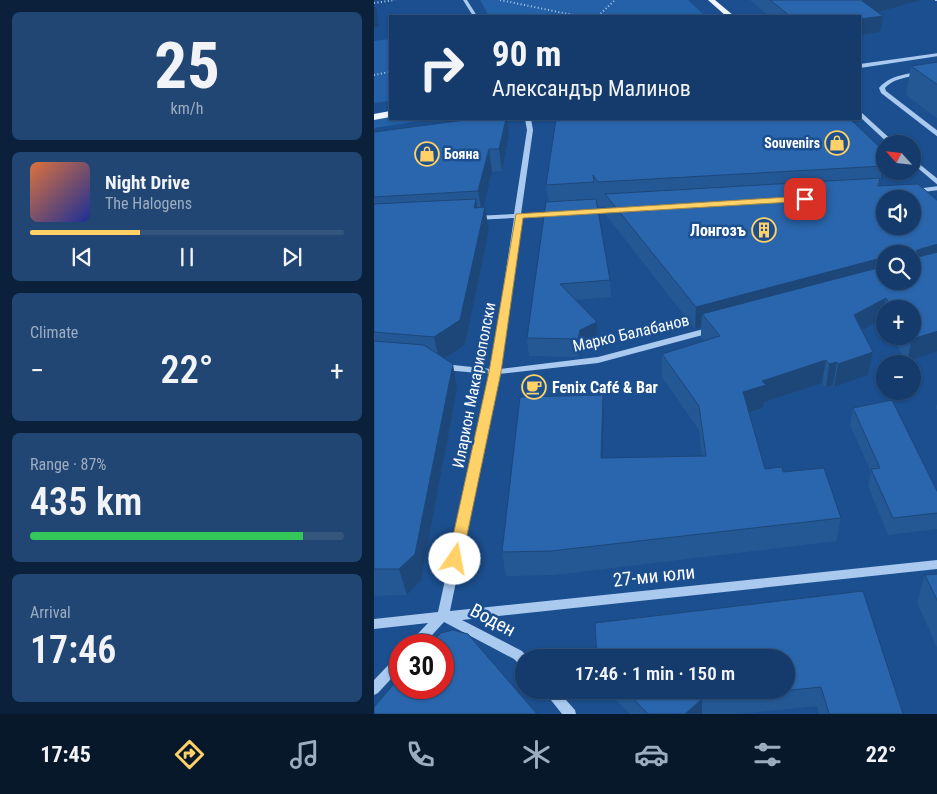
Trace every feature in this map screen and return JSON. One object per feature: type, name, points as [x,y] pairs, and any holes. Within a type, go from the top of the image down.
[{"type":"main road","points":[[711,0],[729,15]]},
{"type":"main road","points":[[374,117],[389,114]]},
{"type":"street","points":[[465,0],[474,15]]},
{"type":"street","points":[[861,66],[937,54]]},
{"type":"street","points":[[937,72],[897,78],[885,83],[882,88],[883,92],[937,135]]},
{"type":"street","points":[[861,115],[884,135]]},
{"type":"street","name":"Иларион Макариополски","points":[[443,615],[495,372],[519,216],[530,130],[528,120]]},
{"type":"street","points":[[922,169],[937,183]]},
{"type":"street","points":[[921,190],[937,188]]},
{"type":"street","points":[[578,212],[627,209]]},
{"type":"street","points":[[471,219],[568,213]]},
{"type":"street","name":"Марко Балабанов","points":[[430,366],[495,372],[598,360],[720,327]]},
{"type":"street","name":"27-ми юли","points":[[374,624],[443,615],[937,564]]},
{"type":"street","points":[[425,634],[443,615]]},
{"type":"street","name":"Воден","points":[[443,615],[515,653]]},
{"type":"street","points":[[374,689],[389,673]]},
{"type":"street","points":[[557,699],[570,714]]},
{"type":"path","points":[[374,3],[395,0]]},
{"type":"path","points":[[500,0],[573,15]]},
{"type":"path","points":[[599,15],[615,0]]},
{"type":"path","points":[[374,75],[389,72]]},
{"type":"shaded area","points":[[480,0],[688,0],[704,15],[488,15]]},
{"type":"shaded area","points":[[389,39],[389,101],[374,103],[374,41]]},
{"type":"shaded area","points":[[389,114],[389,120],[426,120],[374,128],[374,117]]},
{"type":"building","points":[[770,0],[867,0],[862,1],[883,16],[861,19],[861,15],[789,15]]},
{"type":"building","points":[[938,62],[938,85],[911,66]]},
{"type":"building","points":[[464,120],[506,120],[499,149],[489,149],[478,191],[374,197],[374,132]]},
{"type":"building","points":[[556,120],[851,120],[876,144],[876,166],[598,182],[593,175],[594,182],[546,185]]},
{"type":"building","points":[[876,178],[876,180],[880,180],[878,186],[918,184],[938,201],[938,244],[921,249],[921,245],[876,245],[876,259],[696,307],[605,194]]},
{"type":"building","points":[[476,199],[474,208],[485,207],[460,320],[434,337],[374,332],[374,204]]},
{"type":"building","points":[[596,199],[610,280],[560,284],[597,322],[580,330],[578,339],[527,338],[546,202]]},
{"type":"building","points":[[938,252],[938,331],[921,336],[921,300],[887,300],[886,298],[876,300],[876,303],[854,315],[873,352],[838,364],[837,362],[829,364],[826,360],[762,381],[766,385],[743,392],[765,469],[782,467],[783,472],[824,468],[841,518],[551,551],[502,552],[520,397],[603,395],[601,458],[706,456],[699,406],[662,354],[720,336],[702,314],[876,268],[876,290],[921,290],[921,256]]},
{"type":"building","points":[[374,341],[424,345],[453,364],[415,554],[399,569],[374,569]]},
{"type":"building","points":[[892,400],[938,493],[938,513],[893,518],[871,469],[880,468],[853,408]]},
{"type":"building","points":[[938,574],[938,602],[925,575]]},
{"type":"building","points":[[863,591],[903,714],[829,714],[821,687],[795,690],[795,649],[596,649],[595,623]]},
{"type":"building","points":[[453,630],[468,634],[515,688],[515,699],[524,699],[537,714],[374,714],[374,707],[389,690],[389,699],[454,699],[454,634],[441,633]]},
{"type":"building","points":[[634,699],[702,699],[685,714],[648,714]]},
{"type":"place","name":"Souvenirs","points":[[837,143]]},
{"type":"place","name":"Бояна","points":[[427,154]]},
{"type":"place","name":"Лонгозъ","points":[[764,230]]},
{"type":"place","name":"Fenix Café & Bar","points":[[534,387]]},
{"type":"route","points":[[455,559],[495,372],[519,216],[805,199]]}]
